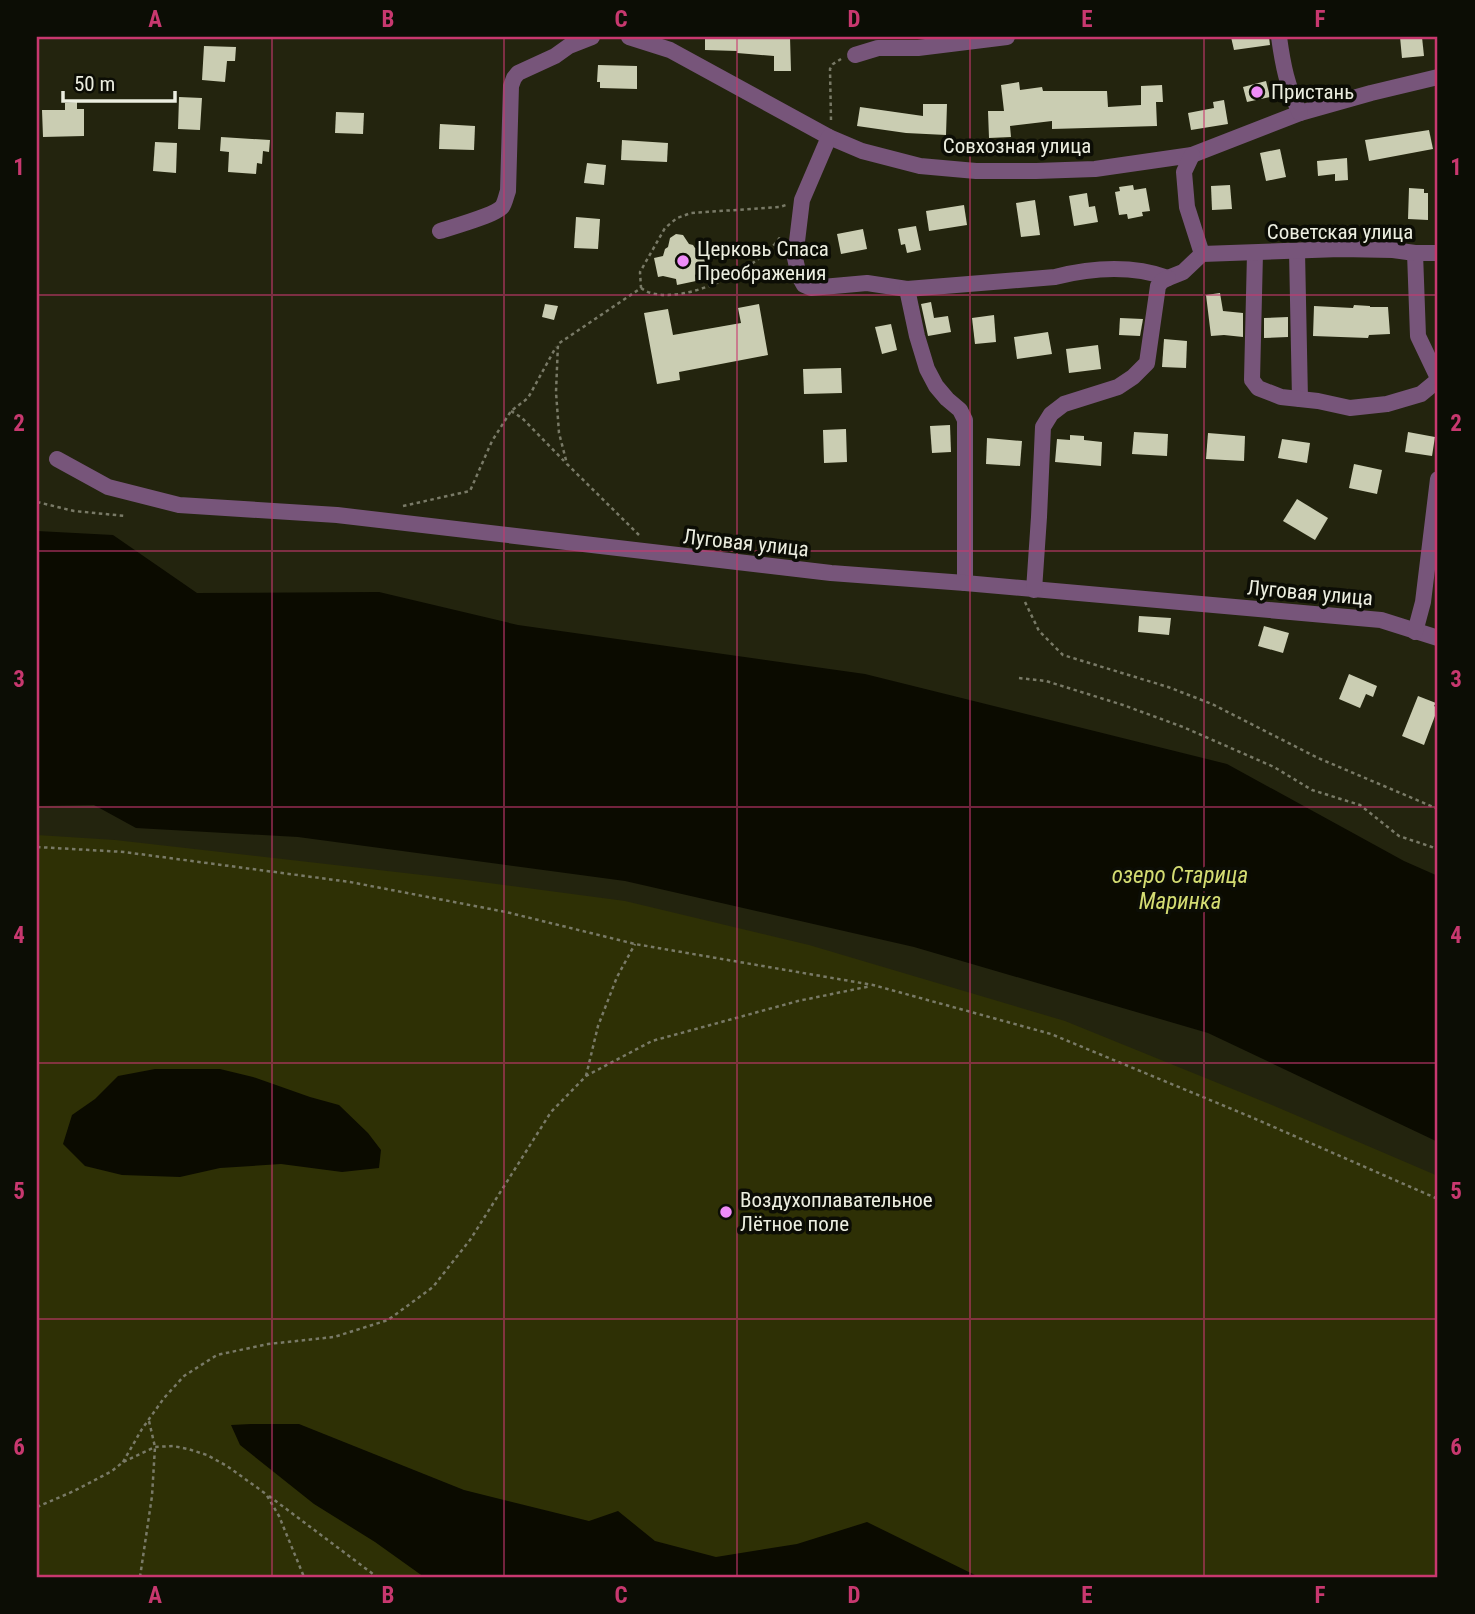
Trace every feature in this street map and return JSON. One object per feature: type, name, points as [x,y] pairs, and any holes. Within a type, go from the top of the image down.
[{"type":"street","points":[[440,231],[492,213],[501,208],[505,200],[508,191],[511,86],[514,78],[518,73],[555,56],[569,46],[592,37]]},
{"type":"street","name":"Совхозная улица","points":[[629,37],[670,43],[829,137],[862,151],[920,166],[976,171],[1096,169],[1192,155],[1300,113],[1438,76]]},
{"type":"street","points":[[855,55],[878,48],[918,48],[1007,37]]},
{"type":"street","points":[[1279,37],[1290,93],[1300,113]]},
{"type":"street","points":[[829,137],[802,200],[795,258],[799,276],[804,285],[811,288],[867,284],[907,289],[1055,277],[1077,271],[1113,269],[1153,273],[1168,278]]},
{"type":"street","points":[[1027,589],[1040,517],[1043,427],[1051,414],[1065,404],[1118,387],[1147,363],[1158,286],[1162,281],[1183,272],[1202,254],[1187,208],[1184,172],[1192,155]]},
{"type":"street","name":"Советская улица","points":[[1202,254],[1340,249],[1438,254]]},
{"type":"street","points":[[1297,251],[1300,399]]},
{"type":"street","points":[[1249,252],[1252,380],[1258,388],[1280,397],[1350,408],[1387,404],[1421,394],[1438,379],[1418,336],[1415,253]]},
{"type":"street","points":[[907,289],[928,369],[936,386],[960,410],[965,420],[965,583]]},
{"type":"street","name":"Луговая улица","points":[[57,459],[108,487],[179,505],[337,516],[805,570],[1381,620],[1438,638]]},
{"type":"street","points":[[1415,632],[1423,602],[1438,478]]},
{"type":"path","points":[[829,137],[830,69],[837,60],[855,55]]},
{"type":"path","points":[[641,288],[640,272],[665,228],[677,218],[691,213],[780,207],[802,200]]},
{"type":"path","points":[[641,288],[651,293],[671,295],[692,292],[737,274],[775,246],[782,235]]},
{"type":"path","points":[[400,507],[470,491],[492,441],[511,411],[528,398],[558,344],[641,288]]},
{"type":"path","points":[[558,344],[556,393],[559,433],[567,464]]},
{"type":"path","points":[[511,411],[522,418],[641,536]]},
{"type":"path","points":[[37,502],[74,511],[126,516]]},
{"type":"path","points":[[1027,589],[1026,607],[1039,631],[1063,654],[1168,687],[1212,704],[1318,758],[1438,809]]},
{"type":"path","points":[[1019,678],[1046,681],[1183,727],[1274,767],[1312,790],[1360,805],[1399,836],[1438,849]]},
{"type":"path","points":[[37,848],[124,852],[350,882],[506,912],[635,944],[873,985],[1051,1034],[1438,1199]]},
{"type":"path","points":[[586,1076],[598,1026],[617,977],[635,944]]},
{"type":"path","points":[[123,1462],[164,1398],[184,1376],[217,1354],[268,1344],[334,1337],[388,1320],[433,1287],[470,1240],[551,1112],[586,1076],[652,1041],[798,1001],[873,985]]},
{"type":"path","points":[[140,1577],[152,1496],[155,1447],[149,1420]]},
{"type":"path","points":[[37,1507],[74,1491],[155,1447],[188,1449],[227,1466],[377,1577]]},
{"type":"path","points":[[266,1494],[279,1516],[304,1577]]},
{"type":"shaded area","name":"Воздухоплавательное Лётное поле","points":[[37,835],[115,840],[625,901],[809,945],[1065,1021],[1438,1176],[1438,1577],[37,1577]]},
{"type":"water","name":"озеро Старица Маринка","points":[[37,531],[113,535],[197,593],[379,592],[518,625],[865,674],[1227,764],[1404,861],[1438,876],[1438,1142],[1208,1033],[914,947],[625,881],[298,837],[136,828],[94,805],[37,806]]},
{"type":"water","points":[[155,1069],[220,1069],[339,1105],[381,1150],[379,1168],[342,1172],[281,1164],[220,1168],[180,1177],[122,1175],[85,1166],[63,1144],[72,1115],[95,1099],[118,1076]]},
{"type":"water","points":[[299,1424],[464,1490],[589,1521],[618,1511],[655,1541],[716,1557],[797,1544],[867,1522],[979,1577],[424,1577],[314,1504],[240,1445],[231,1425]]},
{"type":"building","points":[[705,37],[790,37],[791,71],[774,71],[774,56],[705,50]]},
{"type":"building","points":[[1231,37],[1269,37],[1270,45],[1234,50]]},
{"type":"building","points":[[1400,37],[1422,37],[1424,56],[1402,58]]},
{"type":"building","points":[[204,46],[236,47],[235,61],[227,61],[225,82],[202,80]]},
{"type":"building","points":[[598,65],[637,66],[637,89],[600,88],[600,82],[597,82]]},
{"type":"building","name":"Пристань","points":[[1266,81],[1270,97],[1247,102],[1243,87]]},
{"type":"building","points":[[1019,82],[1020,90],[1042,87],[1043,91],[1107,91],[1108,107],[1141,105],[1141,86],[1162,85],[1163,102],[1156,102],[1157,126],[1052,129],[1052,121],[1010,126],[1011,137],[989,138],[988,111],[1004,111],[1001,85]]},
{"type":"building","points":[[179,97],[202,98],[200,130],[178,129]]},
{"type":"building","points":[[1224,100],[1228,124],[1191,130],[1188,113],[1214,108],[1213,102]]},
{"type":"building","points":[[77,102],[77,109],[84,109],[84,136],[43,137],[42,110],[65,110],[65,103]]},
{"type":"building","points":[[923,104],[947,104],[946,135],[857,126],[860,107],[923,116]]},
{"type":"building","points":[[336,112],[364,113],[363,134],[335,133]]},
{"type":"building","points":[[440,124],[475,126],[474,150],[439,149]]},
{"type":"building","points":[[1429,130],[1433,149],[1369,161],[1365,140]]},
{"type":"building","points":[[221,137],[270,140],[269,152],[263,151],[262,164],[257,163],[256,174],[228,172],[229,152],[220,151]]},
{"type":"building","points":[[622,140],[668,143],[667,162],[621,160]]},
{"type":"building","points":[[155,142],[177,143],[176,173],[153,171]]},
{"type":"building","points":[[1280,149],[1286,177],[1266,181],[1260,153]]},
{"type":"building","points":[[1347,158],[1348,180],[1335,181],[1335,174],[1318,176],[1317,161]]},
{"type":"building","points":[[587,163],[606,165],[604,185],[584,183]]},
{"type":"building","points":[[1133,185],[1134,190],[1146,188],[1150,211],[1142,212],[1143,216],[1128,219],[1127,214],[1119,215],[1115,192],[1120,191],[1119,187]]},
{"type":"building","points":[[1230,185],[1232,209],[1212,210],[1211,186]]},
{"type":"building","points":[[1409,188],[1424,189],[1424,193],[1428,193],[1428,220],[1408,219]]},
{"type":"building","points":[[1087,193],[1089,207],[1095,206],[1098,222],[1074,226],[1069,196]]},
{"type":"building","points":[[1035,200],[1040,235],[1021,237],[1016,203]]},
{"type":"building","points":[[964,205],[967,225],[929,231],[926,211]]},
{"type":"building","points":[[576,217],[600,219],[598,249],[574,248]]},
{"type":"building","points":[[916,226],[921,250],[907,253],[905,244],[901,245],[898,229]]},
{"type":"building","points":[[863,229],[867,249],[841,254],[837,234]]},
{"type":"building","name":"Церковь Спаса Преображения","points":[[676,234],[683,235],[689,244],[707,250],[712,256],[710,264],[699,269],[695,275],[696,281],[677,285],[676,279],[658,277],[654,258],[663,256],[670,238]]},
{"type":"building","points":[[1220,293],[1223,311],[1243,313],[1243,337],[1211,336],[1206,295]]},
{"type":"building","points":[[931,302],[934,318],[948,316],[951,332],[928,336],[921,304]]},
{"type":"building","points":[[545,304],[558,306],[554,320],[542,317]]},
{"type":"building","points":[[759,304],[768,355],[679,372],[680,380],[657,384],[644,313],[668,309],[673,335],[741,323],[738,308]]},
{"type":"building","points":[[1354,305],[1388,307],[1390,334],[1369,335],[1368,338],[1313,336],[1314,306],[1353,308]]},
{"type":"building","points":[[994,315],[996,342],[975,344],[972,318]]},
{"type":"building","points":[[1288,317],[1288,337],[1264,338],[1264,318]]},
{"type":"building","points":[[1120,318],[1143,319],[1140,336],[1119,335]]},
{"type":"building","points":[[891,324],[897,350],[882,354],[875,327]]},
{"type":"building","points":[[1048,332],[1052,354],[1017,359],[1014,337]]},
{"type":"building","points":[[1164,339],[1187,341],[1186,368],[1162,367]]},
{"type":"building","points":[[1098,345],[1101,369],[1069,373],[1066,349]]},
{"type":"building","points":[[841,368],[842,393],[804,394],[803,369]]},
{"type":"building","points":[[950,425],[951,452],[932,453],[930,426]]},
{"type":"building","points":[[846,429],[847,462],[824,463],[823,430]]},
{"type":"building","points":[[1134,432],[1168,434],[1167,456],[1132,454]]},
{"type":"building","points":[[1408,432],[1435,437],[1432,456],[1405,452]]},
{"type":"building","points":[[1208,433],[1245,436],[1244,461],[1206,459]]},
{"type":"building","points":[[1070,435],[1102,442],[1101,466],[1055,462],[1057,439],[1070,440]]},
{"type":"building","points":[[987,438],[1022,441],[1020,466],[986,464]]},
{"type":"building","points":[[1282,439],[1310,443],[1307,463],[1278,458]]},
{"type":"building","points":[[1354,464],[1382,470],[1377,494],[1349,488]]},
{"type":"building","points":[[1297,499],[1328,518],[1315,540],[1283,521]]},
{"type":"building","points":[[1139,616],[1171,618],[1169,635],[1138,632]]},
{"type":"building","points":[[1264,626],[1289,633],[1283,653],[1258,646]]},
{"type":"building","points":[[1349,674],[1377,686],[1373,697],[1366,694],[1360,708],[1339,699]]},
{"type":"building","points":[[1418,696],[1436,703],[1434,706],[1438,708],[1424,745],[1402,736]]},
{"type":"place","name":"Пристань","points":[[1257,92]]},
{"type":"place","name":"Церковь Спаса Преображения","points":[[683,261]]},
{"type":"place","name":"Воздухоплавательное Лётное поле","points":[[726,1212]]}]
